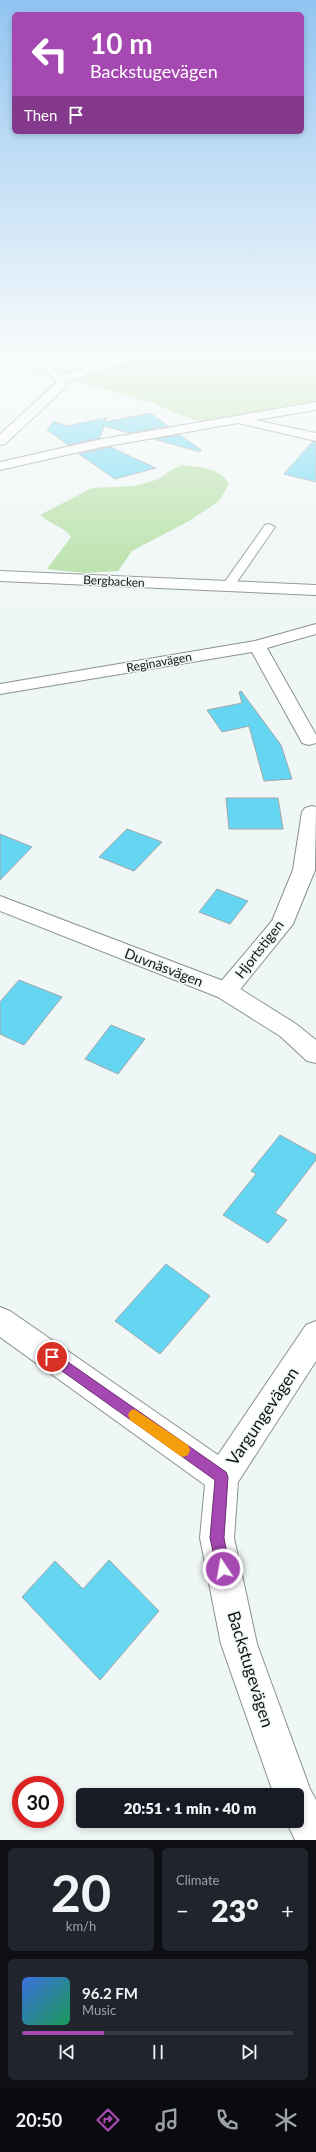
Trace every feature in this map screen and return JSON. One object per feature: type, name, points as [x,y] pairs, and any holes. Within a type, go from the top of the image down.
[{"type":"street","points":[[0,466],[126,439]]},
{"type":"street","name":"Bergbacken","points":[[0,576],[316,590]]},
{"type":"street","name":"Reginavägen","points":[[0,690],[257,646],[316,629]]},
{"type":"street","points":[[257,646],[309,739]]},
{"type":"street","name":"Hjortstigen","points":[[226,991],[282,924],[304,870],[312,812]]},
{"type":"street","name":"Duvnäsvägen","points":[[0,903],[226,991],[288,1030],[316,1054]]},
{"type":"street","points":[[0,1320],[222,1477]]},
{"type":"street","name":"Vargungevägen","points":[[222,1477],[316,1335]]},
{"type":"street","name":"Backstugevägen","points":[[222,1477],[217,1538],[239,1644],[290,1788]]},
{"type":"street","points":[[304,1818],[315,1840]]},
{"type":"lane","points":[[228,586],[269,527]]},
{"type":"green space","points":[[182,465],[209,469],[215,471],[225,479],[229,484],[219,501],[189,521],[132,551],[118,571],[84,573],[47,569],[71,537],[65,531],[40,515],[92,488],[135,486],[159,479],[171,470]]},
{"type":"building","points":[[59,439],[96,439],[68,445]]},
{"type":"building","points":[[154,439],[185,439],[201,450],[200,452]]},
{"type":"building","points":[[312,442],[316,442],[316,482],[284,474]]},
{"type":"building","points":[[110,447],[156,468],[115,479],[79,454]]},
{"type":"building","points":[[241,691],[281,745],[292,779],[264,781],[249,726],[222,732],[207,710],[242,703],[239,692]]},
{"type":"building","points":[[226,798],[278,798],[283,829],[229,829]]},
{"type":"building","points":[[127,829],[162,842],[134,871],[99,857]]},
{"type":"building","points":[[0,834],[32,847],[0,880]]},
{"type":"building","points":[[217,889],[248,901],[230,924],[199,912]]},
{"type":"building","points":[[19,980],[62,997],[24,1045],[0,1034],[0,1002]]},
{"type":"building","points":[[111,1025],[145,1039],[118,1074],[85,1059]]},
{"type":"building","points":[[280,1135],[316,1155],[316,1160],[275,1213],[287,1220],[268,1243],[223,1215],[256,1174],[251,1171]]},
{"type":"building","points":[[166,1264],[210,1296],[160,1354],[115,1321]]},
{"type":"building","points":[[109,1560],[159,1611],[100,1680],[22,1597],[55,1561],[83,1589]]},
{"type":"slow traffic","points":[[134,1415],[183,1450]]},
{"type":"route","points":[[52,1357],[222,1477],[217,1538],[223,1569]]}]
